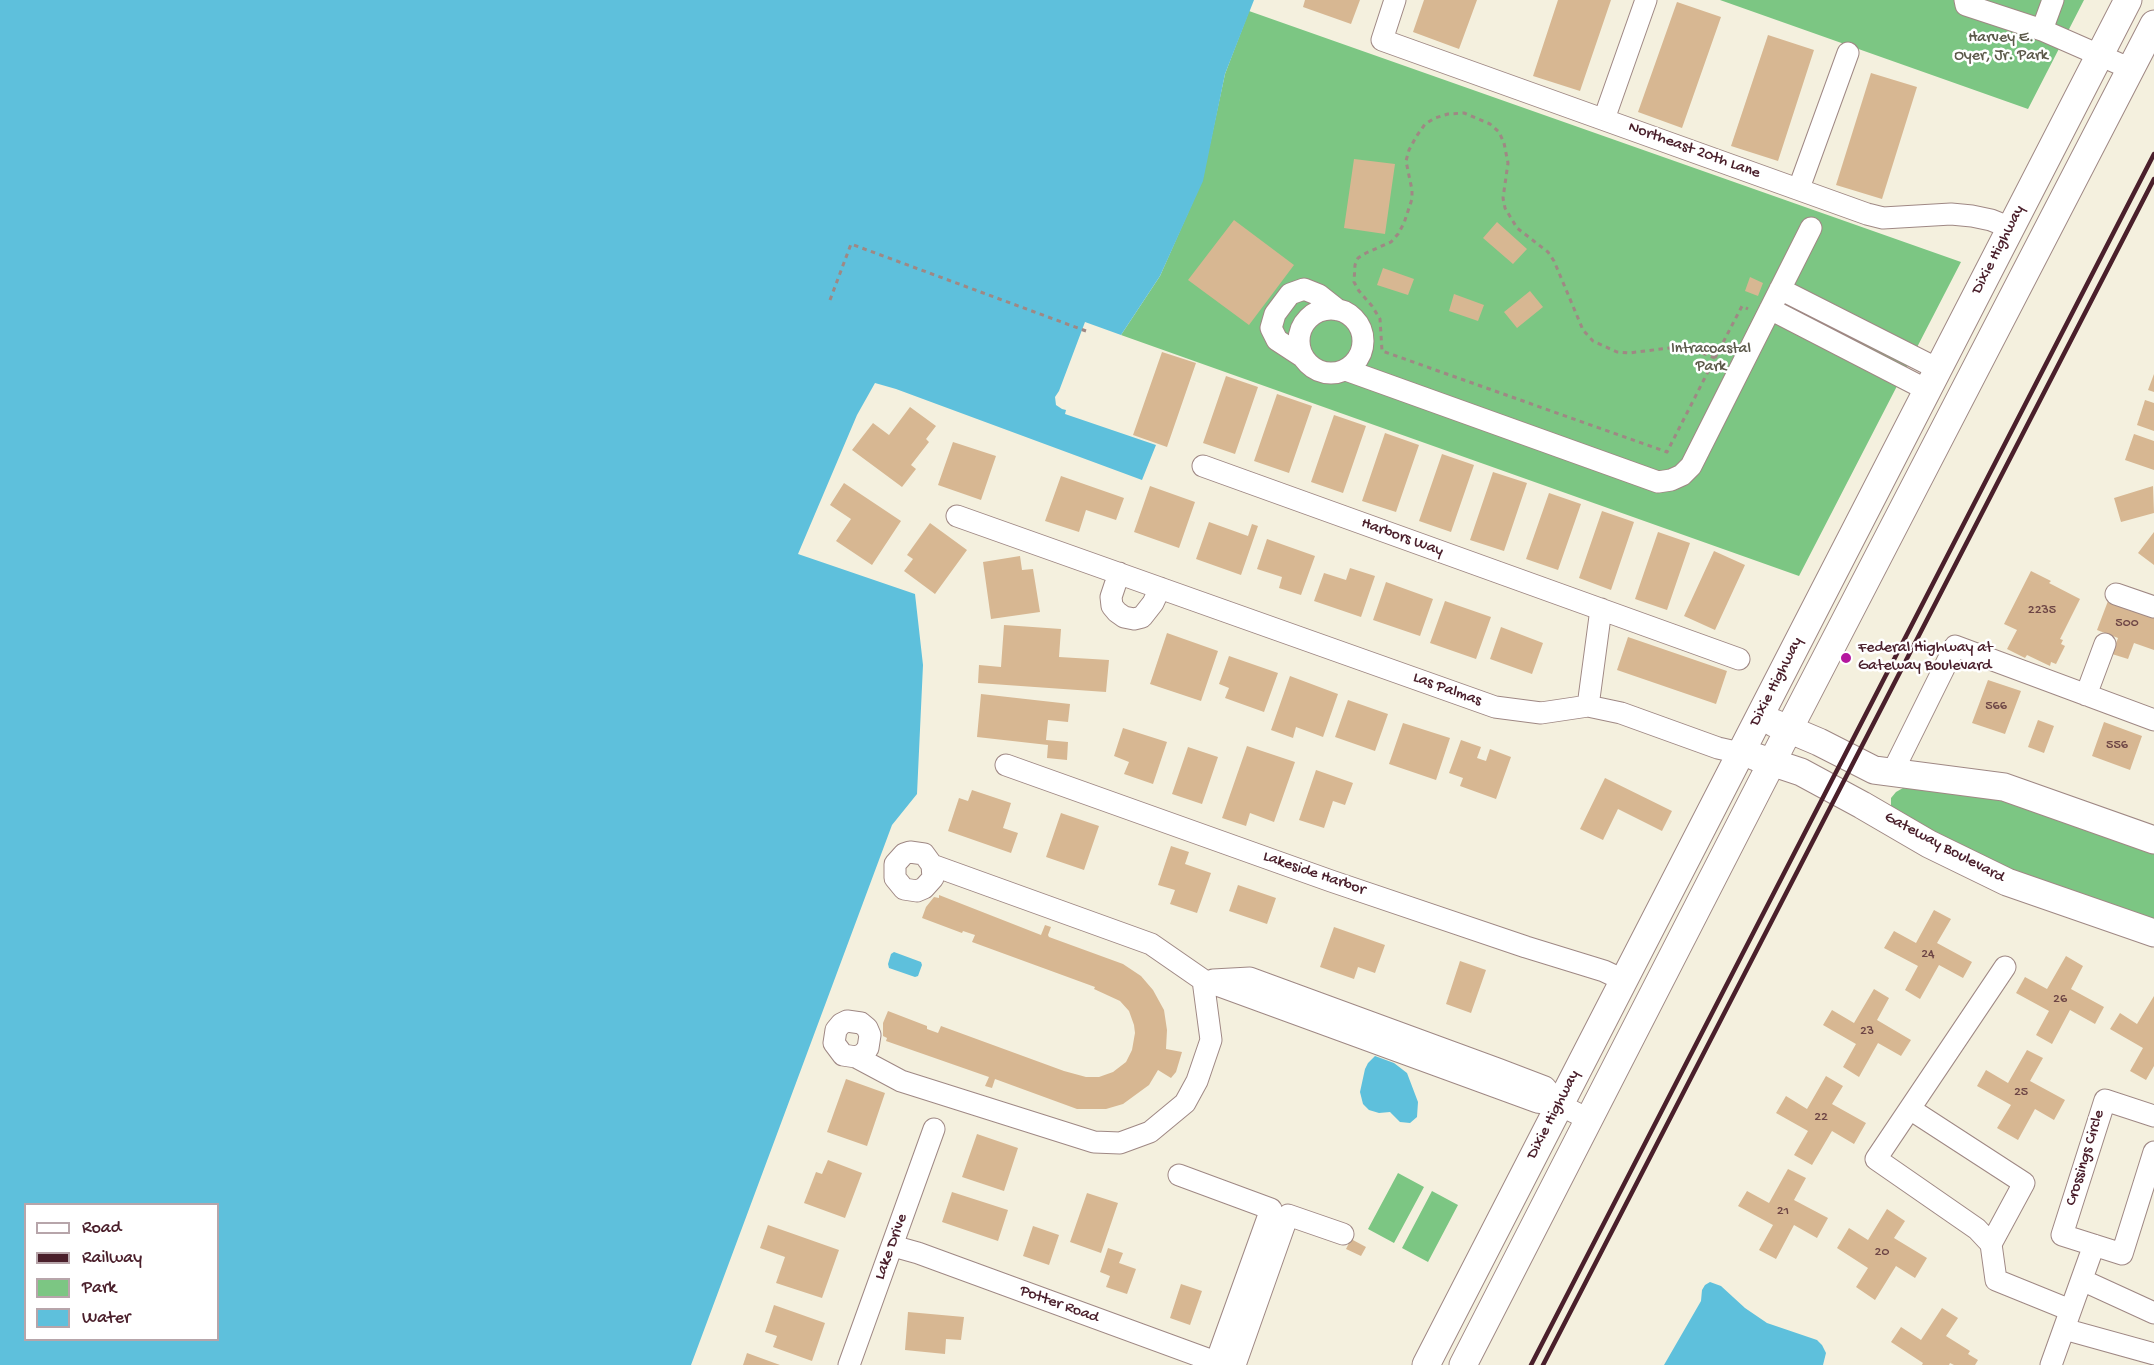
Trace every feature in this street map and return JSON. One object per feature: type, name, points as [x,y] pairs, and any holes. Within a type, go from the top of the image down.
[{"type":"main road","name":"Dixie Highway","points":[[1426,1365],[2128,0]]},
{"type":"main road","name":"Dixie Highway","points":[[1463,1365],[2154,24]]},
{"type":"main road","points":[[1759,718],[1819,742],[1865,766],[1893,773],[2004,787],[2154,840]]},
{"type":"main road","name":"Gateway Boulevard","points":[[1740,753],[1773,761],[1801,772],[1971,866],[2017,885],[2154,933]]},
{"type":"street","name":"Northeast 20th Lane","points":[[1395,0],[1382,40],[1882,218],[1951,214],[1984,218],[2011,228]]},
{"type":"street","points":[[1604,119],[1646,0]]},
{"type":"street","points":[[1965,0],[1966,4],[2042,30],[2131,69]]},
{"type":"street","points":[[2042,30],[2053,0]]},
{"type":"street","points":[[1799,188],[1848,53]]},
{"type":"street","points":[[1346,370],[1658,482],[1671,480],[1682,475],[1691,466],[1762,310],[1780,289],[1811,228]]},
{"type":"street","points":[[1304,289],[1318,295],[1338,310],[1354,318],[1363,334],[1362,352],[1358,360],[1346,370],[1335,374],[1325,373],[1309,365],[1303,357],[1277,340],[1271,328],[1275,314],[1290,294],[1304,289]]},
{"type":"street","points":[[1780,289],[1868,333],[1933,379]]},
{"type":"street","points":[[1303,357],[1299,340],[1305,322],[1319,311],[1338,310]]},
{"type":"street","points":[[1762,310],[1857,354],[1933,379]]},
{"type":"street","points":[[1857,354],[1868,333]]},
{"type":"street","name":"Harbors Way","points":[[1203,466],[1739,659]]},
{"type":"street","name":"Las Palmas","points":[[957,516],[1495,707],[1541,712],[1588,706],[1621,713],[1718,748],[1740,753]]},
{"type":"street","points":[[1119,573],[1111,597],[1112,606],[1124,617],[1134,619],[1142,617],[1153,603],[1160,588]]},
{"type":"street","points":[[2116,594],[2154,607]]},
{"type":"street","points":[[1588,706],[1601,609]]},
{"type":"street","points":[[2086,695],[2105,644]]},
{"type":"street","points":[[1893,773],[1955,646],[2154,720]]},
{"type":"street","name":"Lakeside Harbor","points":[[1006,765],[1331,881],[1604,971],[1623,980]]},
{"type":"street","points":[[932,865],[1151,944],[1203,980],[1250,978],[1545,1087],[1560,1105],[1590,1120]]},
{"type":"street","points":[[2005,967],[1876,1160],[1977,1229],[1991,1244],[1996,1280],[2067,1320],[2154,1354]]},
{"type":"street","points":[[856,1057],[901,1081],[1094,1142],[1120,1143],[1150,1132],[1185,1103],[1197,1081],[1211,1040],[1203,980]]},
{"type":"street","name":"Crossings Circle","points":[[2154,1116],[2105,1100],[2062,1235],[2122,1254],[2154,1152]]},
{"type":"street","points":[[1910,1109],[2024,1183],[1991,1244]]},
{"type":"street","name":"Lake Drive","points":[[849,1365],[934,1129]]},
{"type":"street","points":[[1179,1176],[1343,1234]]},
{"type":"street","points":[[1225,1364],[1280,1212]]},
{"type":"street","points":[[2051,1365],[2094,1245]]},
{"type":"street","name":"Potter Road","points":[[893,1246],[1225,1364]]},
{"type":"street","points":[[2082,1280],[2154,1313]]},
{"type":"path","points":[[1715,358],[1692,349],[1677,347],[1629,354],[1617,352],[1593,341],[1583,330],[1554,261],[1548,252],[1517,228],[1505,208],[1503,198],[1508,163],[1499,132],[1490,124],[1464,113],[1442,116],[1425,124],[1409,150],[1406,161],[1412,199],[1404,223],[1390,242],[1358,258],[1355,265],[1354,282],[1380,319],[1382,351],[1667,452],[1742,306],[1762,310]]},
{"type":"path","points":[[830,300],[851,244],[1086,331]]},
{"type":"green space","name":"Harvey E. Oyer, Jr. Park","points":[[1720,0],[2084,0],[2028,109]]},
{"type":"green space","name":"Intracoastal Park","points":[[1249,11],[1961,262],[1799,576],[1121,335],[1160,276],[1202,181],[1225,74]]},
{"type":"green space","points":[[1903,788],[1991,796],[2154,852],[2154,928],[1999,871],[1891,807],[1891,798]]},
{"type":"green space","points":[[1398,1173],[1424,1187],[1394,1243],[1368,1229]]},
{"type":"green space","points":[[1432,1191],[1458,1205],[1428,1262],[1402,1248]]},
{"type":"water","points":[[0,0],[1254,0],[1225,74],[1203,181],[1160,276],[1121,335],[1085,322],[1055,397],[1056,405],[1066,410],[1065,414],[1156,445],[1142,480],[875,383],[857,415],[798,554],[915,594],[923,665],[917,794],[892,825],[691,1365],[0,1365]]},
{"type":"water","points":[[894,952],[921,962],[918,976],[889,968],[891,954]]},
{"type":"water","points":[[1375,1056],[1394,1063],[1407,1073],[1418,1102],[1417,1117],[1410,1123],[1400,1122],[1390,1112],[1379,1113],[1369,1110],[1363,1104],[1360,1092],[1365,1069]]},
{"type":"water","points":[[1710,1282],[1721,1286],[1745,1308],[1767,1323],[1817,1340],[1826,1353],[1823,1365],[1664,1365],[1701,1301],[1702,1290]]},
{"type":"building","points":[[1305,0],[1360,0],[1351,24],[1303,7]]},
{"type":"building","points":[[1424,0],[1477,0],[1459,49],[1413,32]]},
{"type":"building","points":[[1558,0],[1611,0],[1580,91],[1533,76]]},
{"type":"building","points":[[1677,2],[1721,17],[1682,128],[1638,112]]},
{"type":"building","points":[[1768,35],[1814,50],[1778,161],[1731,146]]},
{"type":"building","points":[[1871,73],[1917,87],[1882,199],[1836,185]]},
{"type":"building","points":[[1354,159],[1395,164],[1385,234],[1344,228]]},
{"type":"building","points":[[1234,220],[1294,265],[1249,325],[1188,280]]},
{"type":"building","points":[[1497,222],[1527,249],[1513,264],[1483,238]]},
{"type":"building","points":[[1383,268],[1414,279],[1408,295],[1377,285]]},
{"type":"building","points":[[1750,277],[1763,283],[1758,296],[1745,291]]},
{"type":"building","points":[[1530,291],[1543,307],[1517,328],[1504,312]]},
{"type":"building","points":[[1454,294],[1484,305],[1478,321],[1449,311]]},
{"type":"building","points":[[1162,352],[1196,363],[1167,447],[1133,435]]},
{"type":"building","points":[[2154,374],[2154,392],[2148,390]]},
{"type":"building","points":[[1226,376],[1258,387],[1235,454],[1203,443]]},
{"type":"building","points":[[1277,394],[1312,406],[1289,473],[1254,461]]},
{"type":"building","points":[[2145,400],[2154,403],[2154,431],[2137,425]]},
{"type":"building","points":[[910,407],[936,426],[926,439],[929,442],[911,465],[916,469],[902,487],[852,450],[873,423],[889,435]]},
{"type":"building","points":[[1334,415],[1366,426],[1343,493],[1311,482]]},
{"type":"building","points":[[1385,433],[1419,445],[1396,512],[1362,501]]},
{"type":"building","points":[[2134,434],[2154,441],[2154,470],[2125,460]]},
{"type":"building","points":[[953,442],[996,456],[981,500],[938,485]]},
{"type":"building","points":[[1442,454],[1474,465],[1451,532],[1419,521]]},
{"type":"building","points":[[1493,472],[1527,483],[1504,551],[1470,540]]},
{"type":"building","points":[[1061,476],[1124,498],[1116,520],[1086,510],[1079,532],[1045,521]]},
{"type":"building","points":[[844,483],[901,521],[872,565],[836,541],[851,519],[830,505]]},
{"type":"building","points":[[1150,486],[1195,502],[1179,548],[1134,532]]},
{"type":"building","points":[[2153,486],[2154,513],[2121,522],[2114,498]]},
{"type":"building","points":[[1549,493],[1581,504],[1558,570],[1526,559]]},
{"type":"building","points":[[1602,511],[1634,522],[1611,590],[1579,578]]},
{"type":"building","points":[[1209,522],[1248,536],[1252,524],[1258,526],[1241,575],[1196,559]]},
{"type":"building","points":[[930,523],[967,550],[935,594],[904,571],[913,559],[907,555]]},
{"type":"building","points":[[1658,532],[1690,543],[1667,610],[1635,599]]},
{"type":"building","points":[[2154,532],[2154,565],[2138,553]]},
{"type":"building","points":[[1267,539],[1315,556],[1301,595],[1279,588],[1282,577],[1257,569]]},
{"type":"building","points":[[1714,551],[1745,565],[1715,630],[1684,616]]},
{"type":"building","points":[[1020,556],[1022,570],[1033,569],[1040,612],[991,619],[983,562]]},
{"type":"building","points":[[1350,568],[1375,576],[1361,617],[1314,601],[1324,573],[1346,580]]},
{"type":"building","points":[[2031,571],[2080,599],[2060,639],[2063,640],[2061,644],[2065,646],[2056,664],[2051,662],[2050,666],[2007,649],[2017,630],[2004,624]]},
{"type":"building","points":[[1386,582],[1433,599],[1420,636],[1373,620]]},
{"type":"building","points":[[1445,601],[1491,617],[1476,659],[1430,643]]},
{"type":"building","points":[[2108,601],[2154,617],[2154,650],[2134,643],[2128,659],[2112,654],[2118,638],[2097,630]]},
{"type":"building","points":[[1004,625],[1061,629],[1059,657],[1109,660],[1106,692],[978,683],[979,665],[1001,667]]},
{"type":"building","points":[[1501,627],[1543,643],[1532,674],[1490,659]]},
{"type":"building","points":[[1167,633],[1218,651],[1201,701],[1150,684]]},
{"type":"building","points":[[1628,637],[1727,671],[1716,704],[1617,670]]},
{"type":"building","points":[[1229,656],[1278,673],[1264,712],[1225,698],[1229,688],[1219,684]]},
{"type":"building","points":[[1290,676],[1338,694],[1323,737],[1296,727],[1293,738],[1271,730]]},
{"type":"building","points":[[1988,680],[2021,691],[2005,734],[1972,723]]},
{"type":"building","points":[[981,694],[1070,704],[1068,722],[1048,720],[1046,740],[1068,742],[1067,760],[1047,758],[1048,745],[977,737]]},
{"type":"building","points":[[1348,700],[1388,714],[1375,751],[1335,737]]},
{"type":"building","points":[[2038,720],[2054,726],[2044,753],[2028,747]]},
{"type":"building","points":[[2104,722],[2142,736],[2130,770],[2092,756]]},
{"type":"building","points":[[1403,723],[1450,738],[1436,780],[1389,764]]},
{"type":"building","points":[[1123,728],[1167,742],[1153,784],[1124,774],[1129,762],[1114,756]]},
{"type":"building","points":[[1461,740],[1481,747],[1477,758],[1486,761],[1490,749],[1511,757],[1496,799],[1460,786],[1463,778],[1449,773]]},
{"type":"building","points":[[1247,746],[1295,762],[1274,822],[1250,813],[1246,826],[1222,818]]},
{"type":"building","points":[[1188,747],[1218,757],[1202,804],[1172,794]]},
{"type":"building","points":[[1316,770],[1353,783],[1345,805],[1333,801],[1324,828],[1299,820]]},
{"type":"building","points":[[1605,778],[1672,811],[1662,831],[1618,809],[1603,840],[1580,829]]},
{"type":"building","points":[[972,790],[1011,803],[1003,828],[1018,833],[1011,853],[948,831],[959,798],[968,801]]},
{"type":"building","points":[[1061,813],[1099,826],[1084,870],[1046,857]]},
{"type":"building","points":[[1171,846],[1189,852],[1185,864],[1211,873],[1197,913],[1170,904],[1175,890],[1158,885]]},
{"type":"building","points":[[1238,885],[1276,898],[1267,924],[1229,911]]},
{"type":"building","points":[[939,895],[1041,935],[1045,925],[1051,927],[1049,937],[1123,964],[1141,976],[1153,990],[1164,1010],[1167,1030],[1166,1049],[1182,1052],[1176,1072],[1171,1078],[1158,1070],[1149,1085],[1123,1104],[1106,1109],[1077,1109],[995,1079],[992,1088],[985,1086],[989,1077],[886,1041],[887,1038],[883,1036],[883,1023],[888,1011],[927,1026],[927,1029],[938,1033],[941,1026],[1086,1077],[1099,1077],[1113,1072],[1126,1062],[1132,1050],[1134,1025],[1129,1011],[1120,1001],[1094,989],[1095,987],[972,942],[975,935],[963,931],[962,933],[922,918],[926,907],[934,897],[939,898]]},
{"type":"building","points":[[1934,910],[1951,919],[1937,943],[1972,962],[1963,978],[1939,965],[1920,999],[1905,990],[1918,966],[1884,948],[1894,931],[1916,943]]},
{"type":"building","points":[[1334,927],[1385,945],[1375,973],[1358,967],[1354,979],[1320,967]]},
{"type":"building","points":[[2066,956],[2083,966],[2071,989],[2104,1007],[2095,1024],[2070,1010],[2052,1044],[2036,1035],[2049,1011],[2016,993],[2025,977],[2047,989]]},
{"type":"building","points":[[1460,961],[1486,970],[1471,1013],[1446,1004]]},
{"type":"building","points":[[1874,989],[1889,998],[1877,1020],[1911,1040],[1901,1056],[1878,1043],[1859,1077],[1843,1067],[1856,1044],[1823,1025],[1832,1010],[1854,1023]]},
{"type":"building","points":[[2154,996],[2154,1066],[2146,1080],[2130,1071],[2143,1048],[2110,1029],[2120,1013],[2137,1024]]},
{"type":"building","points":[[2027,1050],[2043,1058],[2030,1081],[2065,1100],[2054,1120],[2035,1109],[2018,1140],[1997,1128],[2011,1105],[1977,1086],[1986,1070],[2008,1083]]},
{"type":"building","points":[[1826,1076],[1843,1086],[1832,1104],[1866,1123],[1854,1144],[1832,1131],[1812,1165],[1794,1155],[1808,1131],[1776,1113],[1786,1096],[1807,1109]]},
{"type":"building","points":[[846,1079],[885,1093],[867,1146],[827,1132]]},
{"type":"building","points":[[977,1134],[1018,1148],[1004,1191],[962,1177]]},
{"type":"building","points":[[828,1160],[862,1173],[845,1218],[804,1203],[816,1172],[822,1174]]},
{"type":"building","points":[[1788,1169],[1806,1178],[1794,1200],[1828,1218],[1817,1238],[1794,1225],[1776,1259],[1759,1250],[1773,1225],[1738,1206],[1747,1191],[1769,1203]]},
{"type":"building","points":[[952,1192],[1008,1210],[998,1241],[942,1222]]},
{"type":"building","points":[[1087,1193],[1118,1203],[1101,1253],[1070,1242]]},
{"type":"building","points":[[1887,1209],[1905,1221],[1894,1238],[1927,1258],[1915,1278],[1896,1266],[1875,1300],[1856,1287],[1868,1268],[1837,1248],[1849,1228],[1868,1240]]},
{"type":"building","points":[[768,1225],[839,1250],[822,1298],[776,1283],[785,1257],[760,1248]]},
{"type":"building","points":[[1033,1226],[1059,1235],[1049,1265],[1023,1256]]},
{"type":"building","points":[[1351,1239],[1366,1247],[1361,1256],[1346,1249]]},
{"type":"building","points":[[1108,1248],[1123,1253],[1119,1263],[1136,1269],[1127,1294],[1106,1287],[1110,1276],[1100,1272]]},
{"type":"building","points":[[1181,1284],[1202,1291],[1190,1325],[1170,1318]]},
{"type":"building","points":[[774,1305],[825,1323],[812,1361],[773,1347],[777,1336],[765,1332]]},
{"type":"building","points":[[1942,1308],[1958,1318],[1946,1336],[1970,1351],[1968,1354],[1978,1360],[1975,1365],[1950,1363],[1949,1365],[1922,1365],[1923,1363],[1891,1342],[1901,1327],[1921,1340]]},
{"type":"building","points":[[908,1312],[964,1317],[961,1340],[946,1339],[945,1354],[905,1350]]},
{"type":"building","points":[[747,1353],[780,1365],[743,1365]]},
{"type":"railway","points":[[1531,1365],[2154,154]]},
{"type":"railway","points":[[1543,1365],[2154,179]]},
{"type":"place","name":"Federal Highway at Gateway Boulevard","points":[[1846,658]]}]
